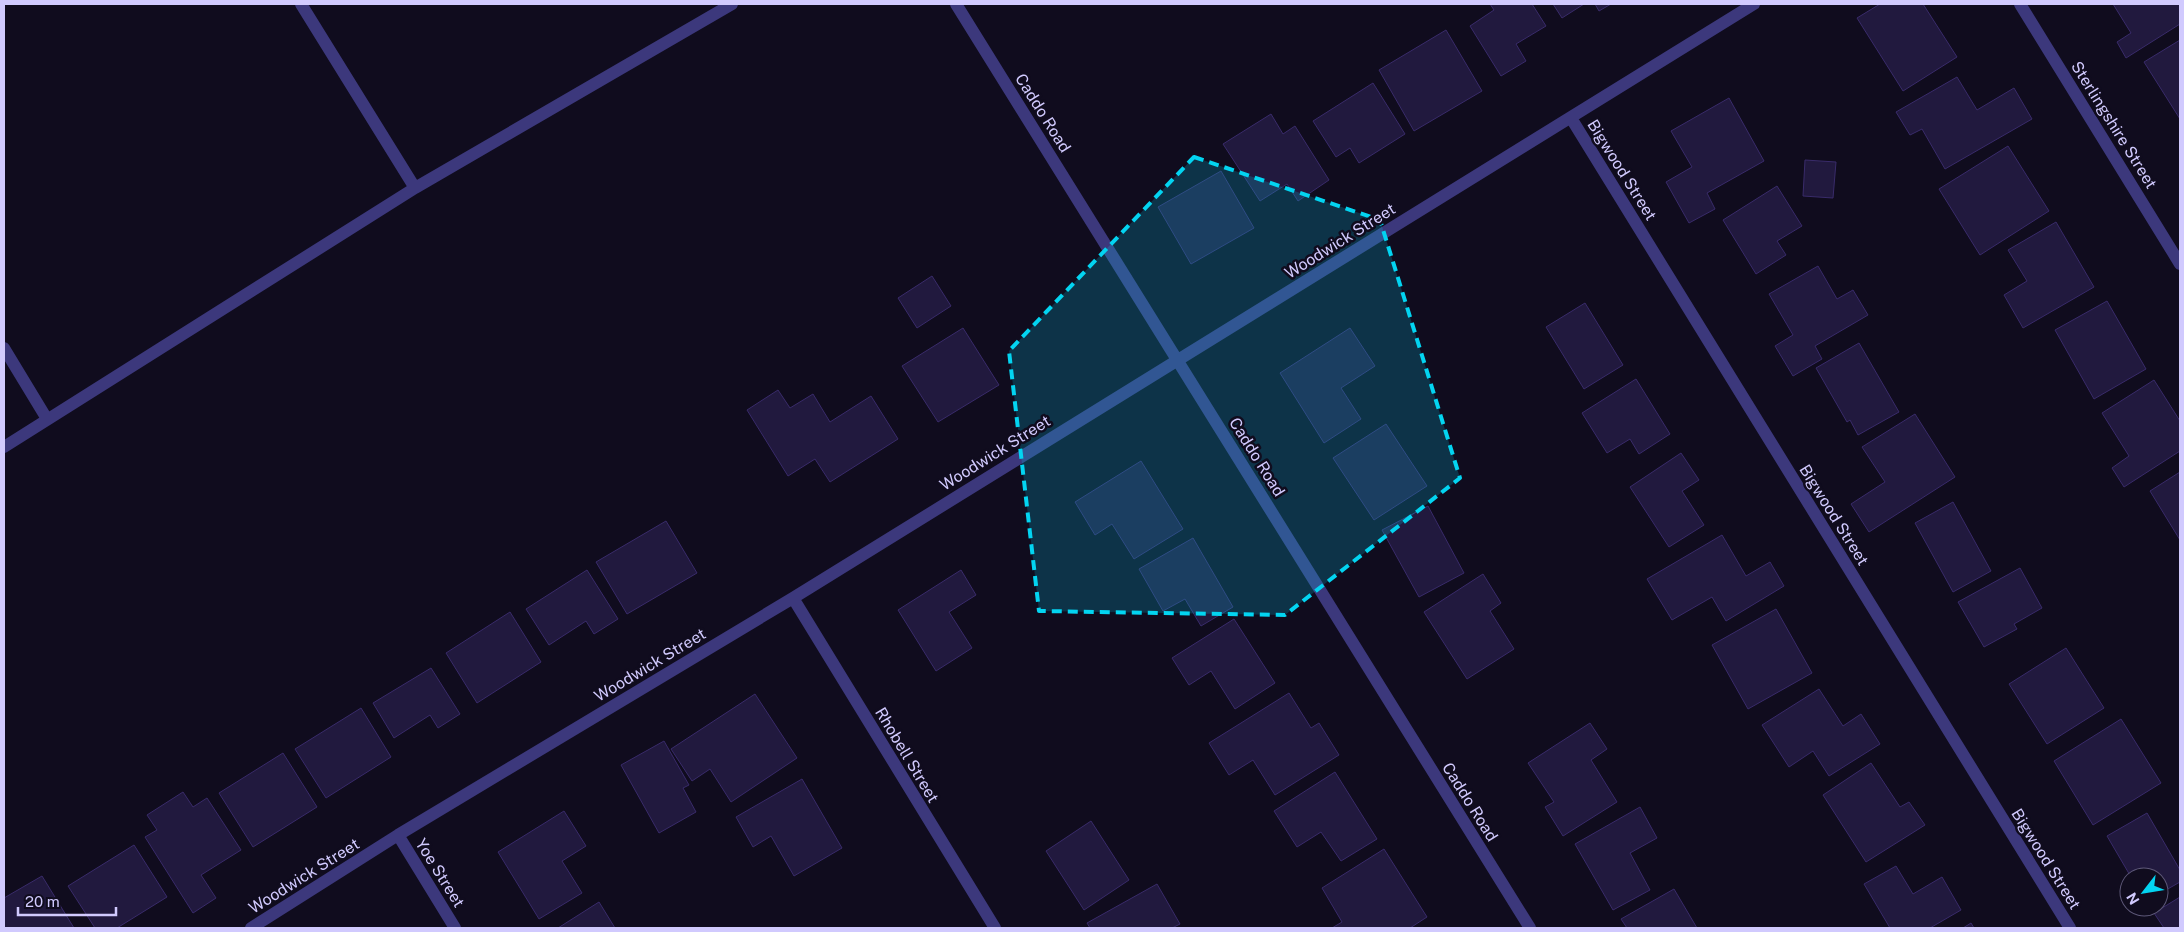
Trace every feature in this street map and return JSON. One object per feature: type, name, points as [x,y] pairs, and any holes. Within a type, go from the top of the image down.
[{"type":"street","points":[[301,4],[415,188]]},
{"type":"street","points":[[4,446],[415,188],[732,4]]},
{"type":"street","name":"Caddo Road","points":[[956,4],[1530,928]]},
{"type":"street","name":"Woodwick Street","points":[[251,928],[398,835],[793,598],[1754,4]]},
{"type":"street","name":"Sterlingshire Street","points":[[2020,4],[2180,264]]},
{"type":"street","name":"Bigwood Street","points":[[1571,118],[2070,928]]},
{"type":"street","points":[[4,348],[47,419]]},
{"type":"street","name":"Rhobell Street","points":[[793,598],[995,928]]},
{"type":"street","name":"Yoe Street","points":[[398,835],[455,928]]},
{"type":"highlighted area","points":[[1194,157],[1380,220],[1460,478],[1285,615],[1039,611],[1009,351]]},
{"type":"building","points":[[1490,4],[1532,4],[1546,26],[1516,44],[1526,61],[1501,76],[1470,26],[1494,10]]},
{"type":"building","points":[[1553,4],[1584,4],[1562,18]]},
{"type":"building","points":[[1595,4],[1611,4],[1599,11]]},
{"type":"building","points":[[1880,4],[1923,4],[1957,57],[1903,91],[1857,18]]},
{"type":"building","points":[[2113,4],[2180,4],[2180,24],[2126,58],[2117,42],[2131,33]]},
{"type":"building","points":[[1446,30],[1482,91],[1414,131],[1379,70]]},
{"type":"building","points":[[2180,40],[2180,119],[2144,62]]},
{"type":"building","points":[[1957,77],[1977,110],[2014,88],[2032,119],[1945,169],[1922,129],[1910,135],[1896,112]]},
{"type":"building","points":[[1373,83],[1405,134],[1359,163],[1350,148],[1336,157],[1313,121]]},
{"type":"building","points":[[1729,98],[1764,161],[1707,193],[1715,209],[1689,223],[1666,182],[1692,167],[1671,131]]},
{"type":"building","points":[[1271,114],[1283,134],[1295,126],[1329,180],[1298,201],[1287,184],[1260,201],[1223,144]]},
{"type":"building","points":[[2008,146],[2049,211],[1980,255],[1939,189]]},
{"type":"building","points":[[1805,160],[1836,162],[1833,198],[1803,196]]},
{"type":"building","points":[[1221,171],[1254,228],[1191,264],[1158,207]]},
{"type":"building","points":[[1777,186],[1802,226],[1777,241],[1786,255],[1756,274],[1723,220]]},
{"type":"building","points":[[2056,222],[2094,287],[2023,328],[2004,295],[2027,281],[2008,250]]},
{"type":"building","points":[[1818,266],[1837,299],[1853,290],[1868,315],[1815,346],[1822,359],[1793,376],[1775,346],[1793,335],[1769,294]]},
{"type":"building","points":[[932,276],[951,306],[917,328],[898,298]]},
{"type":"building","points":[[2107,301],[2146,369],[2094,399],[2055,330]]},
{"type":"building","points":[[1585,303],[1623,365],[1584,389],[1546,327]]},
{"type":"building","points":[[963,328],[999,385],[938,422],[902,366]]},
{"type":"building","points":[[1350,328],[1375,366],[1341,388],[1361,419],[1324,443],[1280,373]]},
{"type":"building","points":[[1859,343],[1899,412],[1858,435],[1850,420],[1847,422],[1816,368]]},
{"type":"building","points":[[1636,379],[1670,434],[1639,454],[1630,439],[1607,453],[1582,413]]},
{"type":"building","points":[[2154,380],[2180,421],[2180,451],[2124,487],[2112,468],[2129,456],[2102,413]]},
{"type":"building","points":[[778,390],[790,408],[813,394],[830,422],[871,396],[898,439],[830,482],[815,459],[788,476],[747,410]]},
{"type":"building","points":[[1915,414],[1955,477],[1869,532],[1851,504],[1885,482],[1862,447]]},
{"type":"building","points":[[1386,424],[1427,486],[1374,520],[1333,458]]},
{"type":"building","points":[[1681,453],[1699,480],[1682,491],[1704,525],[1669,547],[1630,487]]},
{"type":"building","points":[[1141,461],[1183,529],[1134,559],[1112,524],[1095,535],[1075,502]]},
{"type":"building","points":[[2180,472],[2180,540],[2150,491]]},
{"type":"building","points":[[1953,502],[1991,571],[1953,592],[1915,523]]},
{"type":"building","points":[[1428,506],[1464,573],[1419,597],[1382,530]]},
{"type":"building","points":[[666,521],[697,573],[627,614],[596,562]]},
{"type":"building","points":[[1722,535],[1746,576],[1770,562],[1784,586],[1726,621],[1712,597],[1672,620],[1647,579]]},
{"type":"building","points":[[1193,538],[1233,607],[1201,626],[1185,599],[1163,611],[1139,569]]},
{"type":"building","points":[[2020,568],[2042,608],[2014,624],[2017,629],[1984,647],[1958,602]]},
{"type":"building","points":[[587,570],[618,619],[594,634],[586,621],[549,645],[526,609]]},
{"type":"building","points":[[961,570],[976,595],[949,612],[972,648],[936,671],[898,610]]},
{"type":"building","points":[[1483,574],[1501,603],[1490,611],[1514,649],[1467,679],[1424,612]]},
{"type":"building","points":[[1776,609],[1812,673],[1748,709],[1712,645]]},
{"type":"building","points":[[510,612],[541,662],[477,703],[446,653]]},
{"type":"building","points":[[1234,619],[1275,683],[1235,709],[1211,671],[1189,685],[1172,658]]},
{"type":"building","points":[[2066,648],[2104,708],[2047,744],[2009,684]]},
{"type":"building","points":[[431,668],[460,714],[438,728],[430,715],[394,738],[373,703]]},
{"type":"building","points":[[1819,689],[1843,726],[1861,714],[1880,744],[1829,776],[1813,751],[1789,767],[1762,725]]},
{"type":"building","points":[[1289,693],[1311,728],[1319,723],[1339,755],[1275,795],[1253,760],[1229,775],[1209,743]]},
{"type":"building","points":[[755,694],[797,758],[731,802],[710,769],[692,781],[671,749]]},
{"type":"building","points":[[361,708],[391,757],[326,798],[295,749]]},
{"type":"building","points":[[2121,719],[2161,783],[2093,825],[2054,761]]},
{"type":"building","points":[[1590,723],[1607,749],[1591,760],[1617,802],[1563,836],[1545,807],[1554,802],[1528,763]]},
{"type":"building","points":[[664,741],[689,785],[683,788],[696,812],[659,833],[621,765]]},
{"type":"building","points":[[283,753],[317,807],[253,847],[219,793]]},
{"type":"building","points":[[1871,763],[1900,807],[1909,802],[1925,825],[1866,862],[1823,795]]},
{"type":"building","points":[[1335,772],[1377,839],[1341,861],[1321,832],[1297,847],[1274,811]]},
{"type":"building","points":[[802,779],[842,848],[794,876],[771,836],[753,847],[736,817]]},
{"type":"building","points":[[183,792],[193,807],[207,798],[241,850],[201,875],[216,898],[193,913],[145,837],[157,830],[147,815]]},
{"type":"building","points":[[1640,807],[1657,838],[1630,853],[1650,890],[1613,910],[1575,844]]},
{"type":"building","points":[[564,811],[586,846],[562,861],[582,893],[539,919],[498,852]]},
{"type":"building","points":[[2147,813],[2180,870],[2180,882],[2169,888],[2169,867],[2125,867],[2107,836]]},
{"type":"building","points":[[1091,821],[1129,880],[1084,910],[1046,851]]},
{"type":"building","points":[[134,845],[167,897],[117,928],[95,928],[68,886]]},
{"type":"building","points":[[1384,849],[1427,917],[1410,928],[1332,928],[1342,922],[1322,888]]},
{"type":"building","points":[[1896,866],[1913,894],[1942,877],[1961,910],[1930,928],[1890,928],[1864,884]]},
{"type":"building","points":[[42,876],[74,928],[4,928],[4,898]]},
{"type":"building","points":[[1157,884],[1180,924],[1172,928],[1090,928],[1087,923]]},
{"type":"building","points":[[1674,889],[1697,928],[1627,928],[1621,919]]},
{"type":"building","points":[[2180,897],[2180,928],[2164,928],[2157,917],[2169,917],[2169,904]]},
{"type":"building","points":[[599,902],[615,928],[558,928]]},
{"type":"building","points":[[1971,923],[1974,928],[1963,928]]}]
